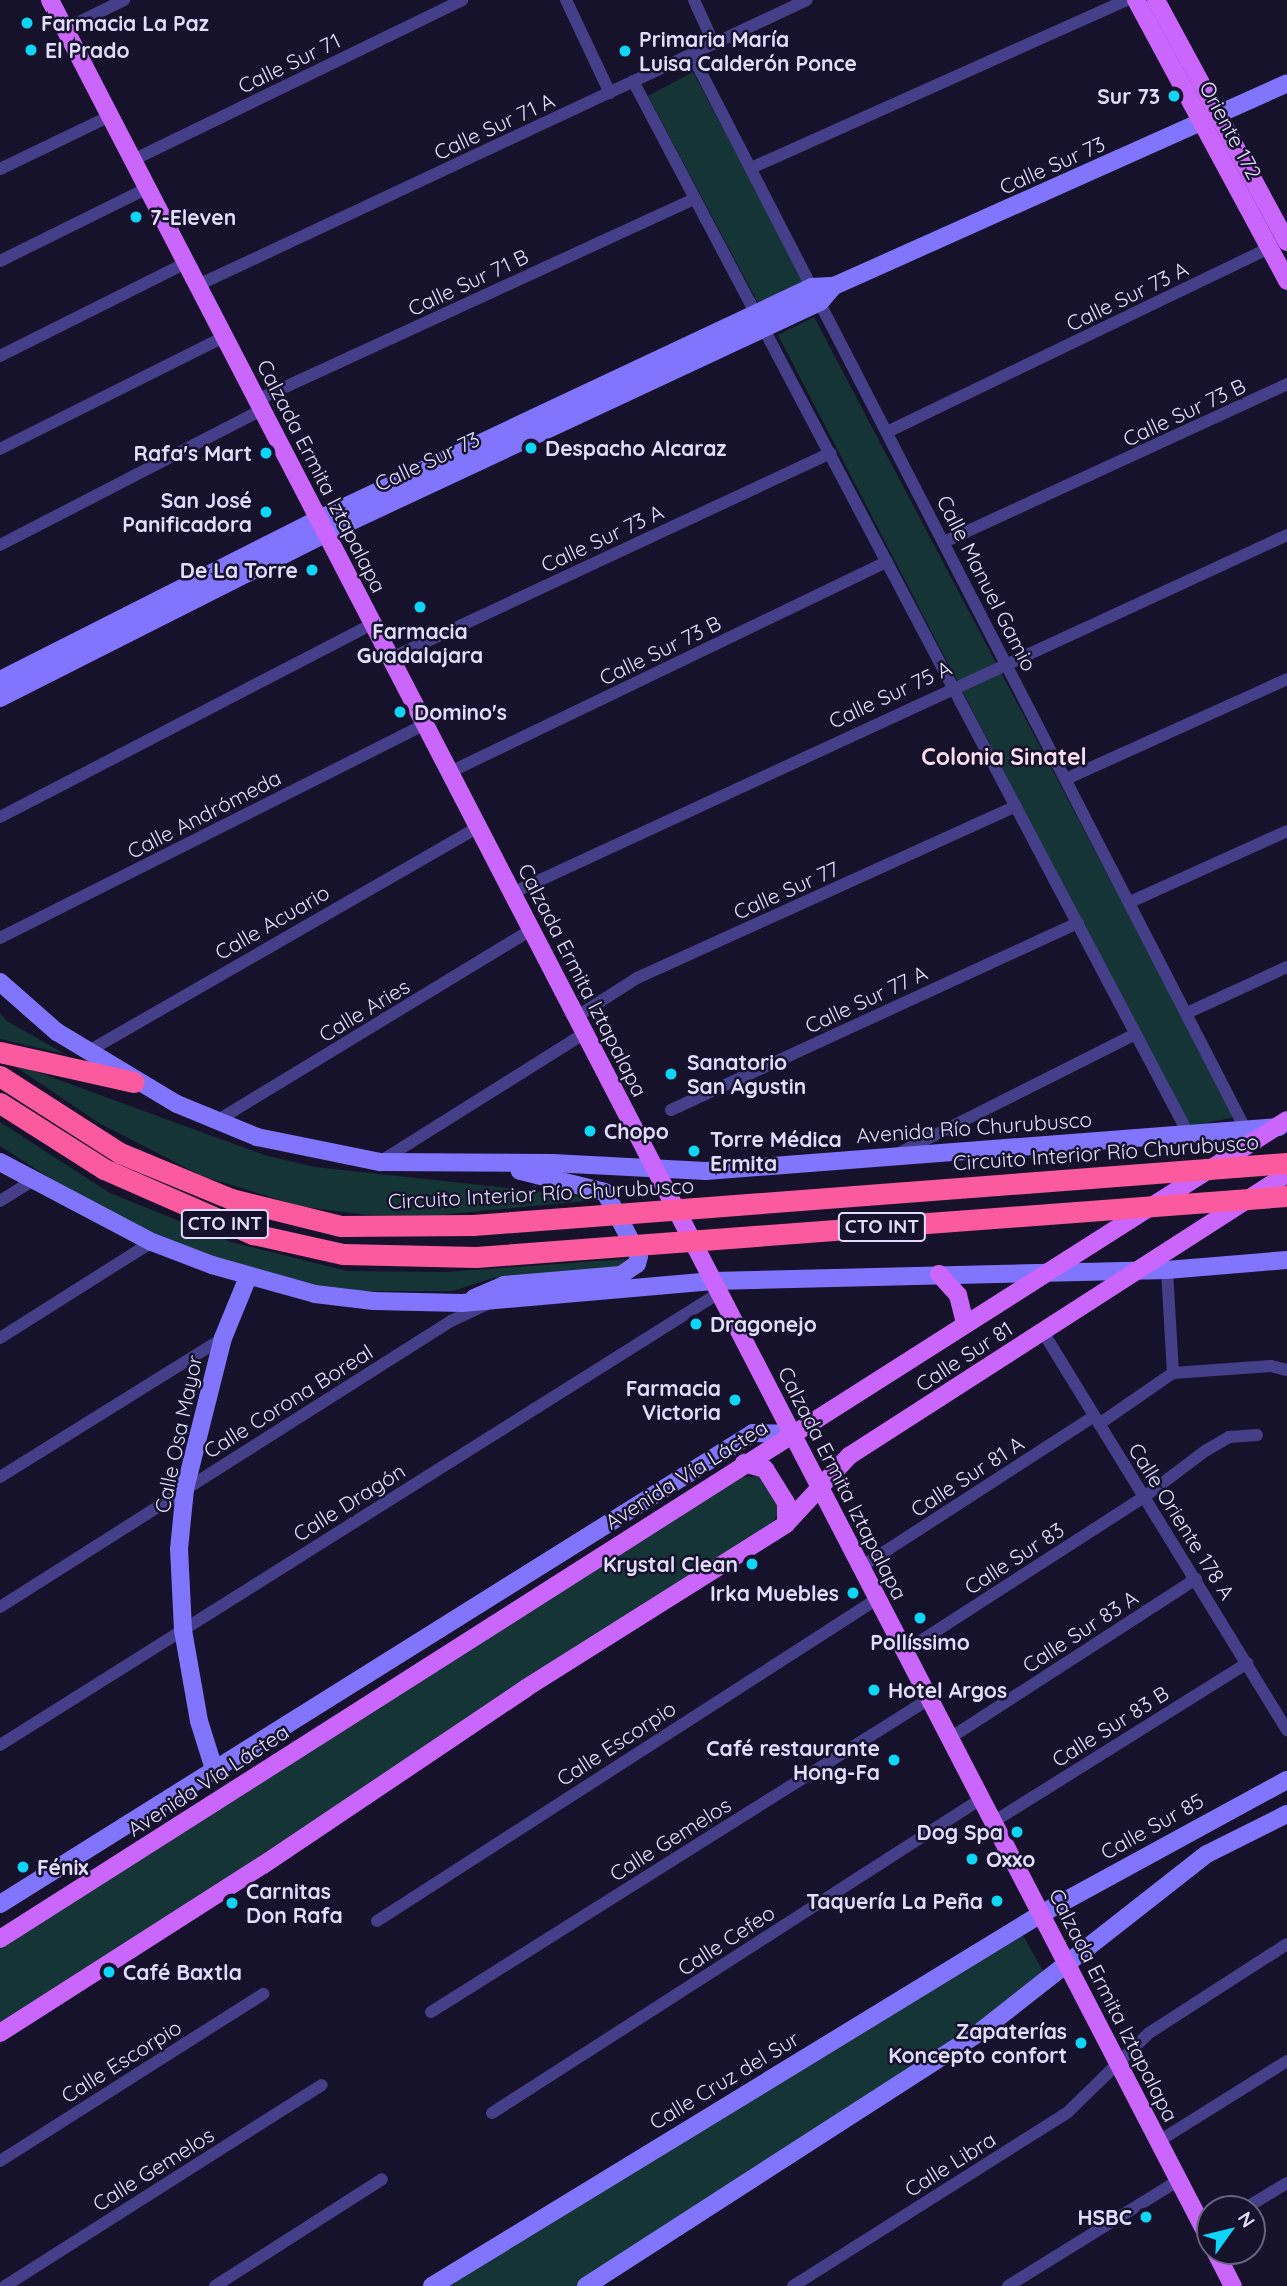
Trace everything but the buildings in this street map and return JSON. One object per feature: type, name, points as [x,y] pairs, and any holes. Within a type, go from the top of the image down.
[{"type":"highway","points":[[0,1052],[134,1082]]},
{"type":"highway","name":"Circuito Interior Río Churubusco","points":[[0,1076],[120,1153],[230,1199],[341,1226],[473,1225],[1287,1163]]},
{"type":"highway","name":"CTO INT","points":[[0,1103],[104,1169],[254,1234],[343,1254],[476,1257],[1287,1196]]},
{"type":"main road","name":"Calzada Ermita Iztapalapa","points":[[50,0],[1196,2212]]},
{"type":"main road","name":"Oriente 172","points":[[1136,0],[1287,242]]},
{"type":"main road","name":"Oriente 172","points":[[1156,0],[1287,281]]},
{"type":"main road","name":"Calle Sur 81","points":[[792,1434],[1047,1271],[1283,1125]]},
{"type":"main road","name":"Calle Sur 81","points":[[821,1490],[849,1456],[1287,1174]]},
{"type":"main road","points":[[939,1274],[958,1295],[965,1324]]},
{"type":"main road","name":"Avenida Vía Láctea","points":[[0,1939],[792,1434]]},
{"type":"main road","points":[[744,1463],[765,1469],[786,1503],[786,1524]]},
{"type":"main road","points":[[0,2033],[272,1858],[526,1688],[786,1524],[821,1490]]},
{"type":"main road","points":[[1221,2265],[1228,2284]]},
{"type":"street","points":[[65,29],[124,0]]},
{"type":"street","name":"Calle Sur 71","points":[[133,160],[462,0]]},
{"type":"street","points":[[566,0],[610,93]]},
{"type":"street","points":[[694,0],[714,44]]},
{"type":"street","name":"Calle Sur 71 A","points":[[198,285],[807,0]]},
{"type":"street","points":[[751,168],[1126,0]]},
{"type":"street","name":"Calle Manuel Gamio","points":[[692,55],[1246,1130]]},
{"type":"street","points":[[633,81],[1189,1135]]},
{"type":"street","name":"Calle Sur 73","points":[[0,680],[816,294],[1287,83]]},
{"type":"street","points":[[0,169],[110,116]]},
{"type":"street","points":[[0,261],[148,188]]},
{"type":"street","name":"Calle Sur 71 B","points":[[0,545],[260,405],[695,199]]},
{"type":"street","name":"Calle Sur 73 A","points":[[887,432],[1270,248]]},
{"type":"street","points":[[0,356],[186,263]]},
{"type":"street","points":[[0,449],[224,337]]},
{"type":"street","name":"Calle Sur 73 B","points":[[944,542],[1287,384]]},
{"type":"street","name":"Calle Sur 73 A","points":[[391,658],[830,453]]},
{"type":"street","name":"Calle Sur 73","points":[[0,698],[322,526]]},
{"type":"street","name":"Calle Sur 75 A","points":[[512,893],[1005,661],[1287,535]]},
{"type":"street","name":"Calle Sur 73 B","points":[[450,772],[887,562]]},
{"type":"street","points":[[0,817],[373,624]]},
{"type":"street","points":[[1066,779],[1287,679]]},
{"type":"street","name":"Calle Andrómeda","points":[[0,937],[425,724]]},
{"type":"street","name":"Calle Sur 77","points":[[576,1017],[638,978],[1016,806]]},
{"type":"street","name":"Calle Acuario","points":[[87,1052],[478,827]]},
{"type":"street","points":[[1130,902],[1287,831]]},
{"type":"street","name":"Calle Sur 77 A","points":[[671,1110],[1078,923]]},
{"type":"street","name":"Calle Aries","points":[[215,1122],[531,930]]},
{"type":"street","points":[[1187,1013],[1287,967]]},
{"type":"street","name":"Avenida Río Churubusco","points":[[0,982],[34,1013],[87,1052],[134,1082],[215,1122],[301,1149],[380,1162],[706,1171],[1189,1135],[1283,1125]]},
{"type":"street","points":[[380,1162],[585,1034]]},
{"type":"street","points":[[896,1155],[1136,1034]]},
{"type":"street","name":"CTO INT","points":[[0,1162],[152,1242],[248,1278],[345,1298],[462,1303],[939,1274],[1167,1270],[1287,1260]]},
{"type":"street","points":[[462,1303],[504,1285],[621,1275],[630,1271],[639,1256],[605,1192],[485,1164]]},
{"type":"street","points":[[0,1201],[32,1181]]},
{"type":"street","points":[[0,1338],[152,1242]]},
{"type":"street","points":[[1167,1270],[1172,1373],[1271,1366],[1287,1370]]},
{"type":"street","name":"Calle Osa Mayor","points":[[214,1769],[199,1721],[183,1630],[179,1549],[185,1489],[223,1338],[248,1278]]},
{"type":"street","name":"Calle Dragón","points":[[0,1745],[716,1287]]},
{"type":"street","name":"Calle Corona Boreal","points":[[0,1607],[451,1321],[493,1301]]},
{"type":"street","name":"Calle Oriente 178 A","points":[[1043,1332],[1287,1730]]},
{"type":"street","points":[[0,1477],[223,1338]]},
{"type":"street","name":"Calle Sur 81 A","points":[[861,1567],[1172,1373]]},
{"type":"street","name":"Avenida Vía Láctea","points":[[0,1904],[753,1433],[792,1434]]},
{"type":"street","name":"Calle Sur 83","points":[[905,1651],[1144,1497],[1217,1444],[1229,1437],[1257,1435]]},
{"type":"street","name":"Calle Sur 83 A","points":[[950,1738],[1196,1579]]},
{"type":"street","name":"Calle Escorpio","points":[[377,1921],[877,1598]]},
{"type":"street","name":"Calle Sur 83 B","points":[[993,1822],[1247,1663]]},
{"type":"street","name":"Calle Gemelos","points":[[431,2012],[929,1699]]},
{"type":"street","name":"Calle Sur 85","points":[[1041,1914],[1287,1780]]},
{"type":"street","name":"Calle Cefeo","points":[[492,2113],[981,1799]]},
{"type":"street","points":[[586,2286],[981,2031],[1069,1967],[1207,1854],[1287,1814]]},
{"type":"street","name":"Calle Cruz del Sur","points":[[432,2286],[1041,1914]]},
{"type":"street","name":"Calle Libra","points":[[793,2286],[1068,2112],[1149,2033],[1287,1944]]},
{"type":"street","name":"Calle Escorpio","points":[[0,2161],[263,1994]]},
{"type":"street","points":[[1158,2141],[1287,2061]]},
{"type":"street","name":"Calle Gemelos","points":[[5,2286],[322,2085]]},
{"type":"street","points":[[215,2286],[382,2179]]},
{"type":"street","points":[[1008,2286],[1179,2180]]},
{"type":"street","points":[[1266,2196],[1287,2183]]},
{"type":"green space","points":[[693,72],[806,284],[761,308],[648,96]]},
{"type":"green space","points":[[814,317],[1235,1117],[1188,1127],[778,335]]},
{"type":"green space","points":[[0,1013],[7,1021],[65,1054],[0,1039]]},
{"type":"green space","points":[[7,1061],[264,1155],[315,1167],[607,1199],[440,1215],[368,1215],[303,1207],[202,1176],[99,1123]]},
{"type":"green space","points":[[0,1122],[110,1193],[231,1242],[347,1271],[445,1272],[626,1259],[617,1269],[493,1278],[453,1291],[342,1291],[223,1261],[101,1211],[0,1146]]},
{"type":"green space","points":[[762,1476],[781,1507],[772,1525],[0,2027],[0,1949],[741,1477]]},
{"type":"green space","points":[[1020,1930],[1048,1980],[578,2286],[445,2286]]},
{"type":"place","name":"Farmacia La Paz","points":[[27,23]]},
{"type":"place","name":"El Prado","points":[[31,50]]},
{"type":"place","name":"Primaria María Luisa Calderón Ponce","points":[[625,51]]},
{"type":"place","name":"Sur 73","points":[[1174,96]]},
{"type":"place","name":"7-Eleven","points":[[136,217]]},
{"type":"place","name":"Despacho Alcaraz","points":[[531,448]]},
{"type":"place","name":"Rafa's Mart","points":[[266,453]]},
{"type":"place","name":"San José Panificadora","points":[[266,512]]},
{"type":"place","name":"De La Torre","points":[[312,570]]},
{"type":"place","name":"Farmacia Guadalajara","points":[[420,607]]},
{"type":"place","name":"Domino's","points":[[400,712]]},
{"type":"place","name":"Sanatorio San Agustin","points":[[671,1074]]},
{"type":"place","name":"Chopo","points":[[590,1131]]},
{"type":"place","name":"Torre Médica Ermita","points":[[694,1151]]},
{"type":"place","name":"Dragonejo","points":[[696,1324]]},
{"type":"place","name":"Farmacia Victoria","points":[[735,1400]]},
{"type":"place","name":"Krystal Clean","points":[[752,1564]]},
{"type":"place","name":"Irka Muebles","points":[[853,1593]]},
{"type":"place","name":"Pollíssimo","points":[[920,1618]]},
{"type":"place","name":"Hotel Argos","points":[[874,1690]]},
{"type":"place","name":"Café restaurante Hong-Fa","points":[[894,1760]]},
{"type":"place","name":"Dog Spa","points":[[1017,1832]]},
{"type":"place","name":"Oxxo","points":[[972,1859]]},
{"type":"place","name":"Fénix","points":[[23,1867]]},
{"type":"place","name":"Taquería La Peña","points":[[997,1901]]},
{"type":"place","name":"Carnitas Don Rafa","points":[[232,1903]]},
{"type":"place","name":"Café Baxtla","points":[[109,1972]]},
{"type":"place","name":"Zapaterías Koncepto confort","points":[[1081,2043]]},
{"type":"place","name":"HSBC","points":[[1146,2217]]},
{"type":"district","name":"Colonia Sinatel","points":[[1004,757]]}]
